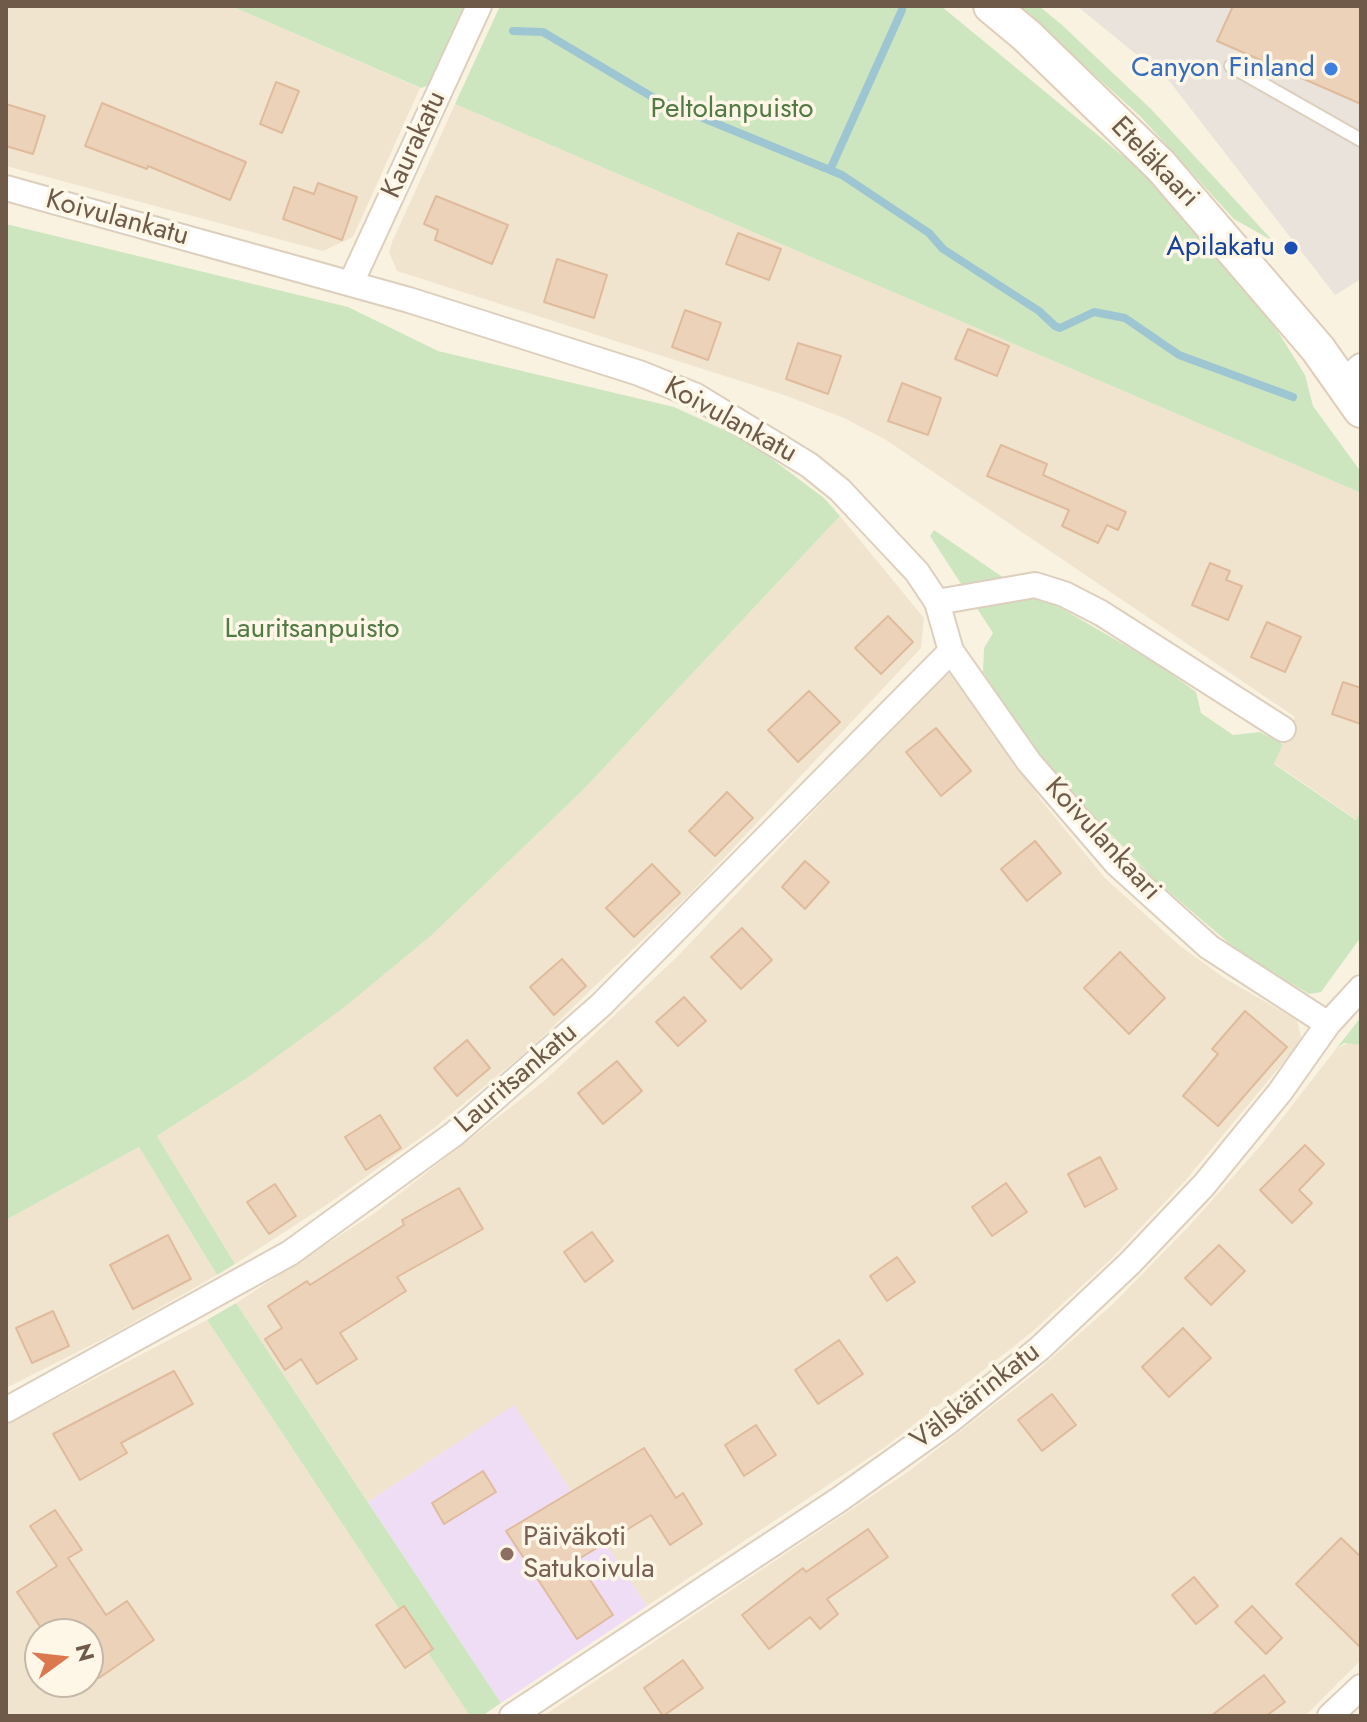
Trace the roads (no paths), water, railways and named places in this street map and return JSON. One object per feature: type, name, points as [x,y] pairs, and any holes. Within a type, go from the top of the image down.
[{"type":"main road","name":"Eteläkaari","points":[[991,6],[1027,36],[1161,166],[1255,273],[1351,374],[1361,410]]},
{"type":"street","name":"Kaurakatu","points":[[351,283],[479,6]]},
{"type":"street","name":"Koivulankatu","points":[[6,188],[351,283],[639,373],[696,396],[809,465],[840,490],[917,572],[937,602]]},
{"type":"street","points":[[937,602],[1035,585],[1064,594],[1101,613],[1283,729]]},
{"type":"street","name":"Koivulankaari","points":[[937,602],[951,651],[1029,762],[1116,863],[1209,947],[1328,1024]]},
{"type":"street","name":"Lauritsankatu","points":[[6,1410],[290,1253],[454,1134],[601,1005],[951,651]]},
{"type":"street","name":"Välskärinkatu","points":[[512,1716],[840,1499],[948,1422],[1039,1349],[1130,1263],[1204,1185],[1280,1092],[1328,1024],[1361,988]]},
{"type":"street","points":[[1330,1716],[1361,1687]]},
{"type":"lane","points":[[1231,66],[1361,140]]},
{"type":"waterway","points":[[830,170],[902,10]]},
{"type":"waterway","points":[[513,31],[543,32],[654,98],[842,175],[929,233],[943,249],[1039,311],[1055,326],[1060,328],[1094,312],[1125,318],[1179,355],[1293,397]]},
{"type":"place","name":"Canyon Finland","points":[[1331,69]]},
{"type":"place","name":"Apilakatu","points":[[1291,248]]},
{"type":"place","name":"Päiväkoti Satukoivula","points":[[507,1554]]},
{"type":"park label","name":"Peltolanpuisto","points":[[732,110]]},
{"type":"park label","name":"Lauritsanpuisto","points":[[312,630]]}]
